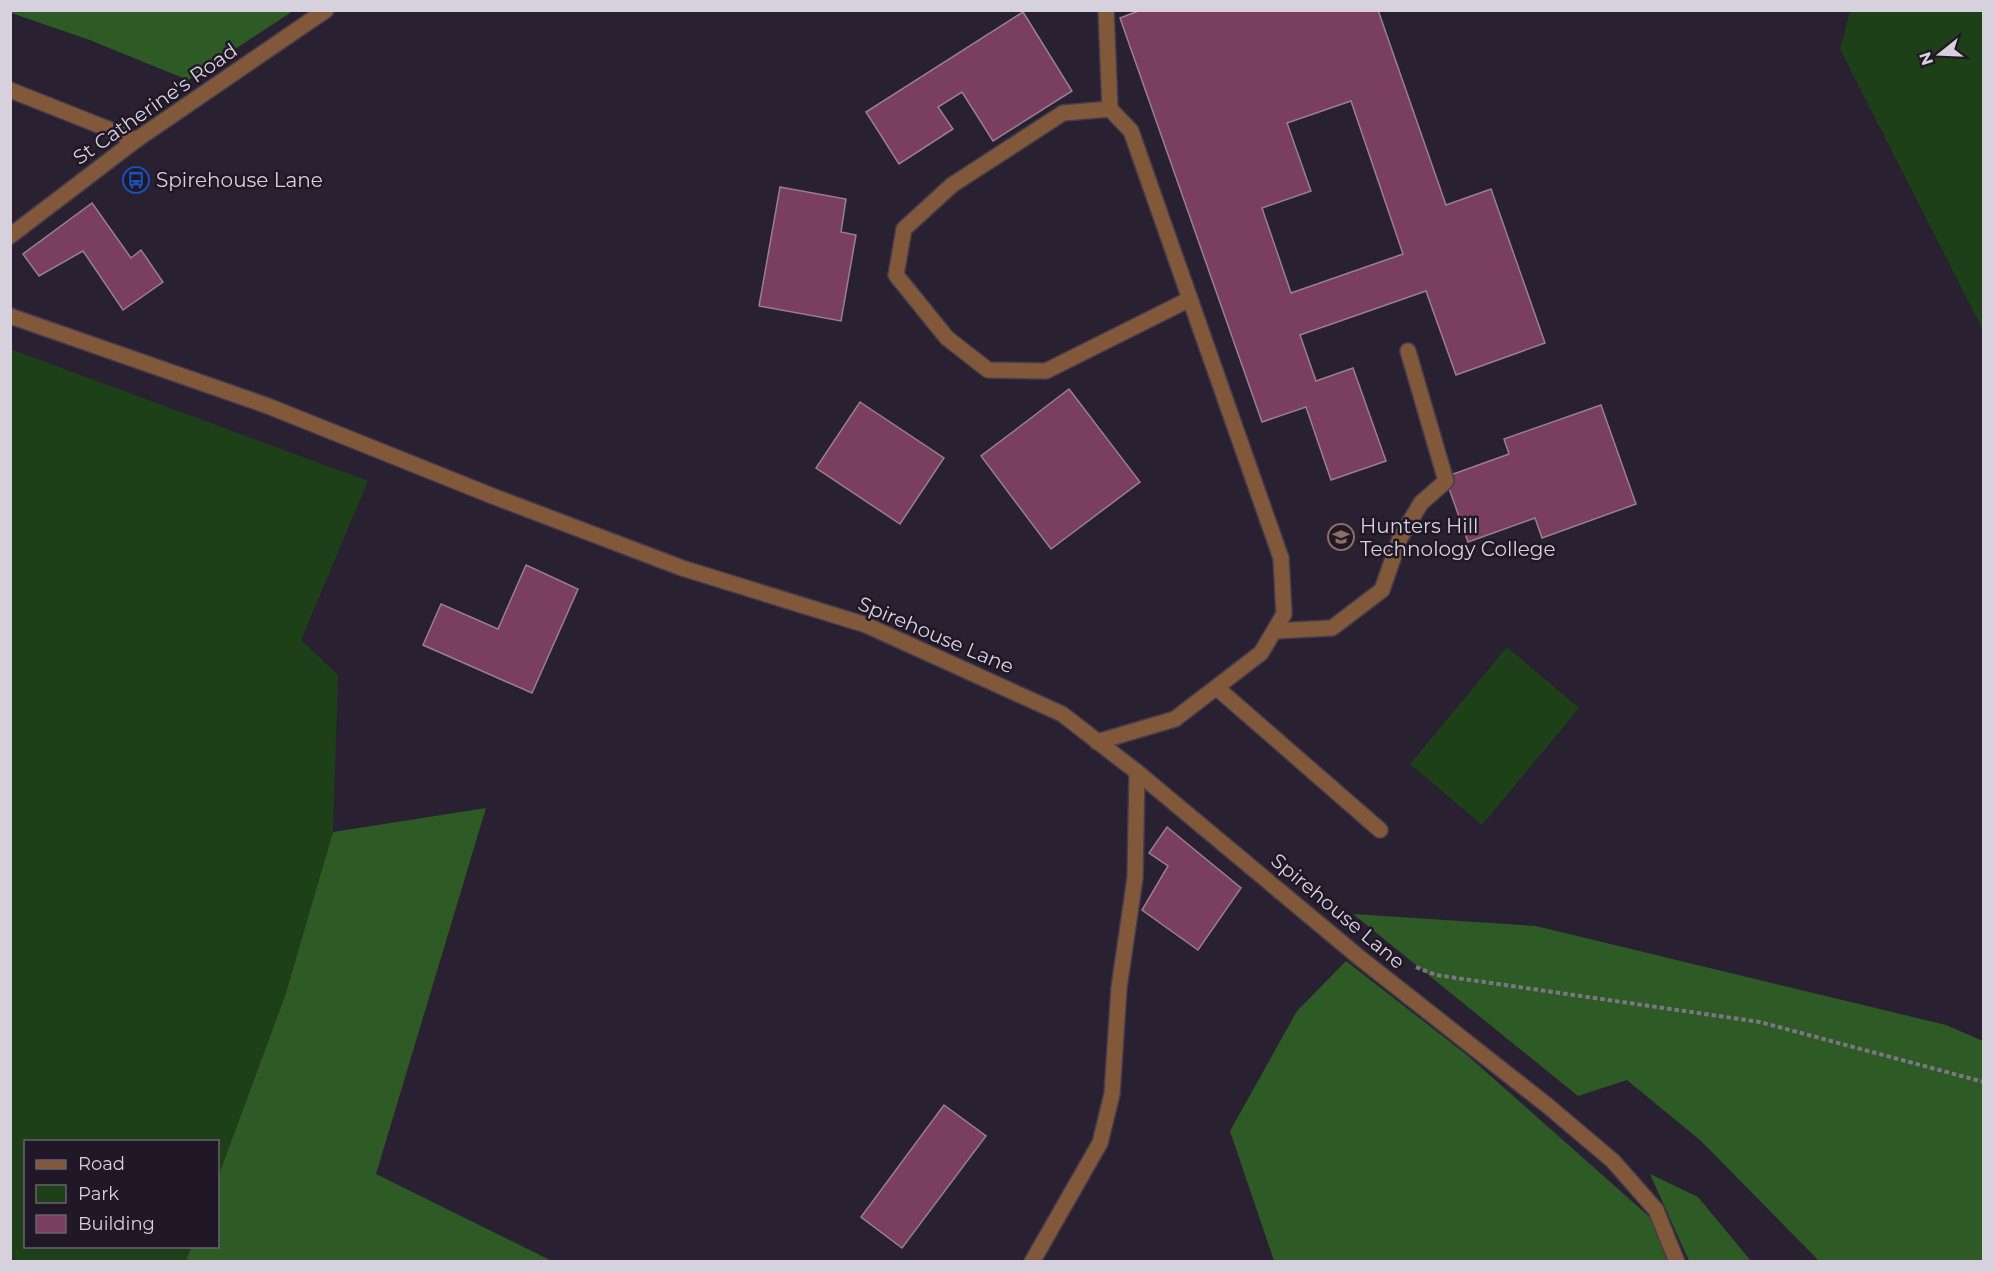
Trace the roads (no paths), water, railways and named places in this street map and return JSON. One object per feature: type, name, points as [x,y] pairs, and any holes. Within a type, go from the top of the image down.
[{"type":"street","name":"St Catherine's Road","points":[[10,236],[136,140],[326,10]]},
{"type":"street","points":[[1097,742],[1175,719],[1261,654],[1284,614],[1281,558],[1131,131],[1110,109],[1106,10]]},
{"type":"street","points":[[10,90],[136,140]]},
{"type":"street","points":[[1110,109],[1063,113],[952,185],[904,229],[896,275],[946,338],[988,370],[1046,371],[1190,299]]},
{"type":"street","name":"Spirehouse Lane","points":[[10,316],[268,406],[495,497],[682,568],[866,625],[1062,714],[1137,772],[1360,958],[1539,1099],[1613,1161],[1656,1210],[1677,1262]]},
{"type":"street","points":[[1274,631],[1332,628],[1382,590],[1400,538],[1421,503],[1446,481],[1408,351]]},
{"type":"street","points":[[1217,688],[1380,830]]},
{"type":"street","points":[[1032,1262],[1100,1143],[1112,1094],[1119,988],[1135,878],[1137,772]]},
{"type":"place","name":"Spirehouse Lane","points":[[136,180]]},
{"type":"place","name":"Hunters Hill Technology College","points":[[1341,537]]}]
